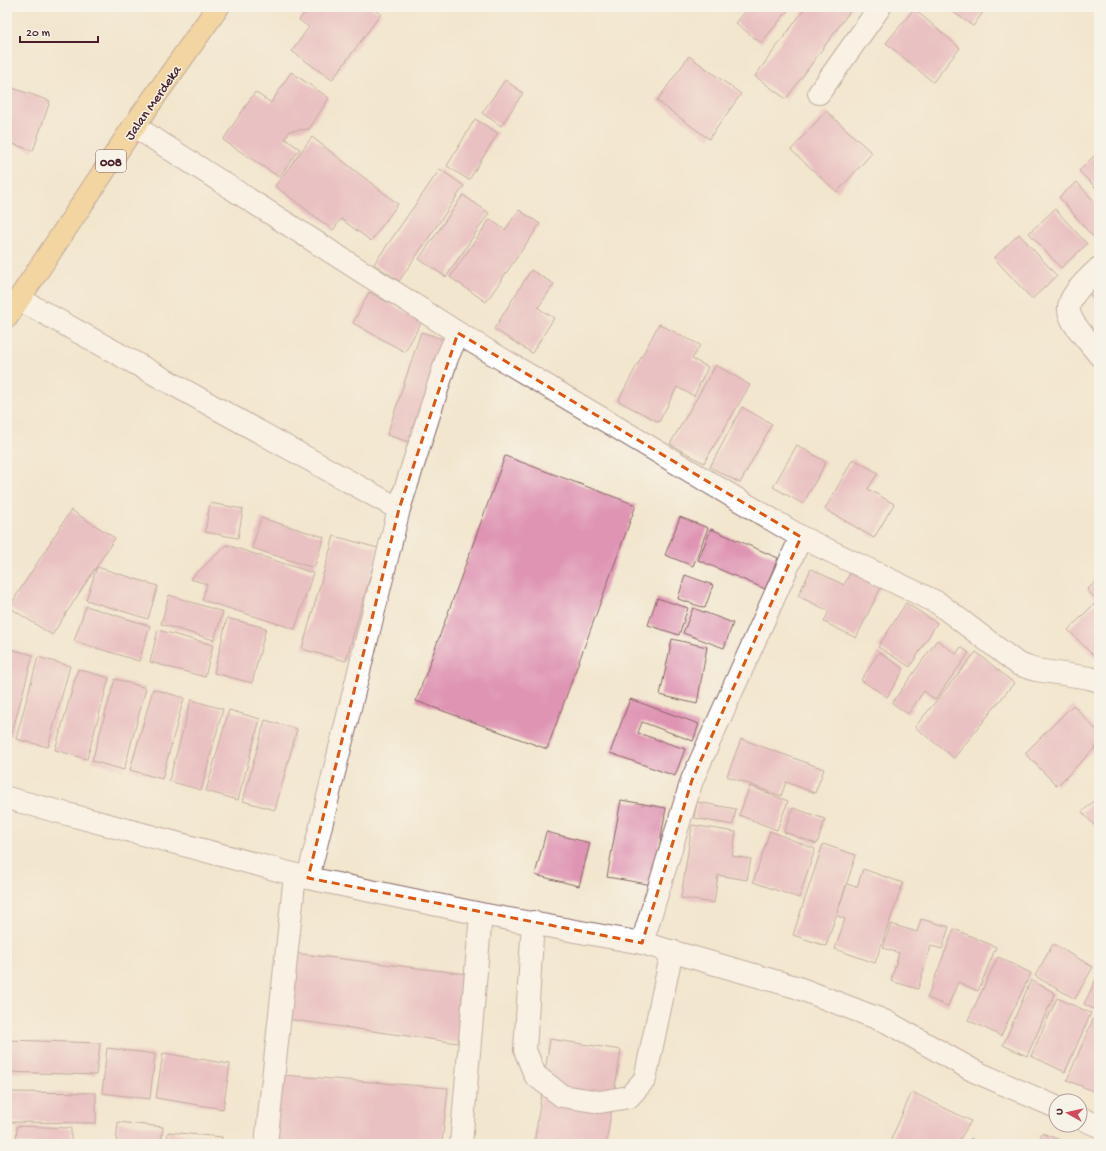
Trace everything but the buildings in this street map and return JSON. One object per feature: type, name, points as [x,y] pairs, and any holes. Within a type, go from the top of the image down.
[{"type":"main road","name":"Jalan Merdeka","points":[[13,308],[134,126],[218,7]]},
{"type":"street","points":[[819,93],[880,7]]},
{"type":"street","points":[[134,126],[458,333],[801,537],[938,604],[1018,664],[1036,670],[1090,678],[1099,681]]},
{"type":"street","points":[[1099,268],[1078,288],[1070,299],[1068,311],[1072,321],[1099,355]]},
{"type":"street","points":[[13,308],[399,509]]},
{"type":"street","points":[[266,1144],[302,876],[399,509],[447,358],[458,333]]},
{"type":"street","points":[[642,943],[692,780],[801,537]]},
{"type":"street","points":[[7,798],[302,876],[481,914],[533,922],[642,943],[796,987],[887,1022],[974,1071],[1048,1103]]},
{"type":"street","points":[[461,1144],[481,914]]},
{"type":"street","points":[[533,922],[524,1050],[535,1075],[562,1096],[600,1102],[629,1097],[645,1079],[672,951]]},
{"type":"highlighted area","points":[[458,333],[801,537],[692,780],[642,943],[308,878],[399,509]]}]
